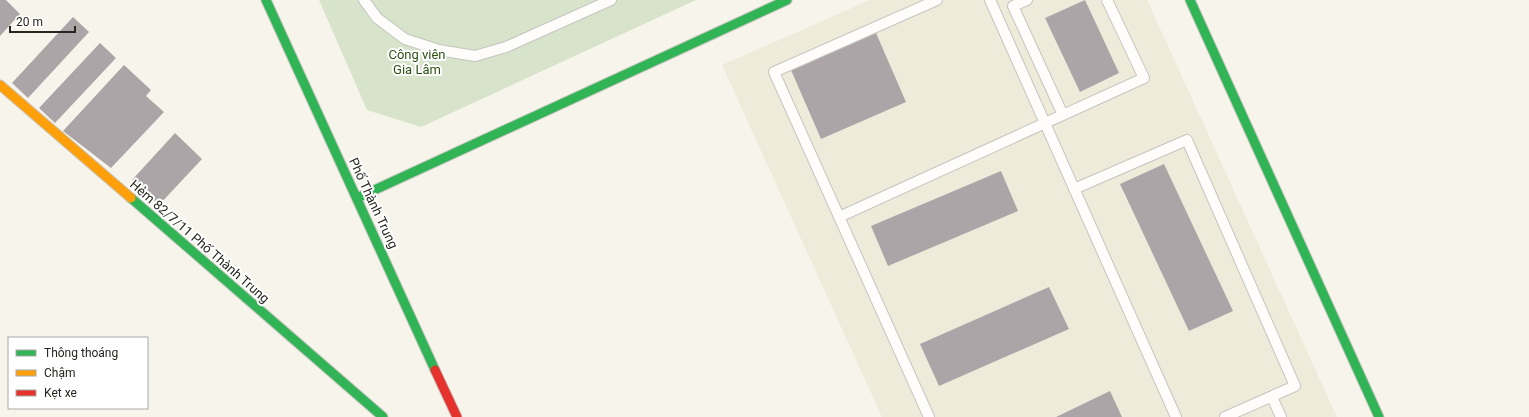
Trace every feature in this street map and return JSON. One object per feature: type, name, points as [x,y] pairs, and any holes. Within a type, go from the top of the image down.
[{"type":"street","name":"Phố Thành Trung","points":[[266,0],[457,417]]},
{"type":"street","points":[[357,198],[787,0]]},
{"type":"street","points":[[1190,0],[1379,417]]},
{"type":"street","name":"Hẻm 82/7/11 Phố Thành Trung","points":[[0,85],[383,417]]},
{"type":"lane","points":[[364,0],[377,18],[405,38],[439,50],[475,56],[506,47],[611,0]]},
{"type":"lane","points":[[929,417],[774,72],[925,2],[937,0]]},
{"type":"lane","points":[[990,0],[1176,417]]},
{"type":"lane","points":[[1026,0],[1013,6],[1063,116]]},
{"type":"lane","points":[[839,217],[1144,78],[1107,0]]},
{"type":"lane","points":[[1074,189],[1187,140],[1295,386],[1225,417]]},
{"type":"lane","points":[[1272,396],[1281,417]]},
{"type":"shaded area","points":[[870,0],[1147,0],[1337,417],[882,417],[722,65]]},
{"type":"green space","name":"Công viên Gia Lâm","points":[[319,0],[696,0],[421,127],[367,110]]},
{"type":"building","points":[[0,0],[6,0],[20,14],[0,36]]},
{"type":"building","points":[[1085,0],[1119,73],[1080,92],[1045,18]]},
{"type":"building","points":[[73,17],[89,32],[28,98],[12,83]]},
{"type":"building","points":[[876,33],[906,102],[821,139],[791,70]]},
{"type":"building","points":[[100,43],[116,58],[55,123],[39,108]]},
{"type":"building","points":[[124,65],[151,90],[146,96],[164,112],[111,168],[63,131]]},
{"type":"building","points":[[175,133],[202,159],[159,205],[132,180]]},
{"type":"building","points":[[1164,164],[1233,311],[1189,331],[1120,184]]},
{"type":"building","points":[[1001,171],[1018,211],[888,266],[871,226]]},
{"type":"building","points":[[1049,287],[1069,329],[939,386],[920,344]]},
{"type":"building","points":[[1110,391],[1122,417],[1056,417]]},
{"type":"traffic: fast","points":[[266,0],[435,370]]},
{"type":"traffic: fast","points":[[357,198],[787,0]]},
{"type":"traffic: fast","points":[[1190,0],[1379,417]]},
{"type":"traffic: fast","points":[[131,198],[383,417]]},
{"type":"traffic: slow","points":[[0,85],[131,198]]},
{"type":"traffic: jam","points":[[435,370],[457,417]]}]
